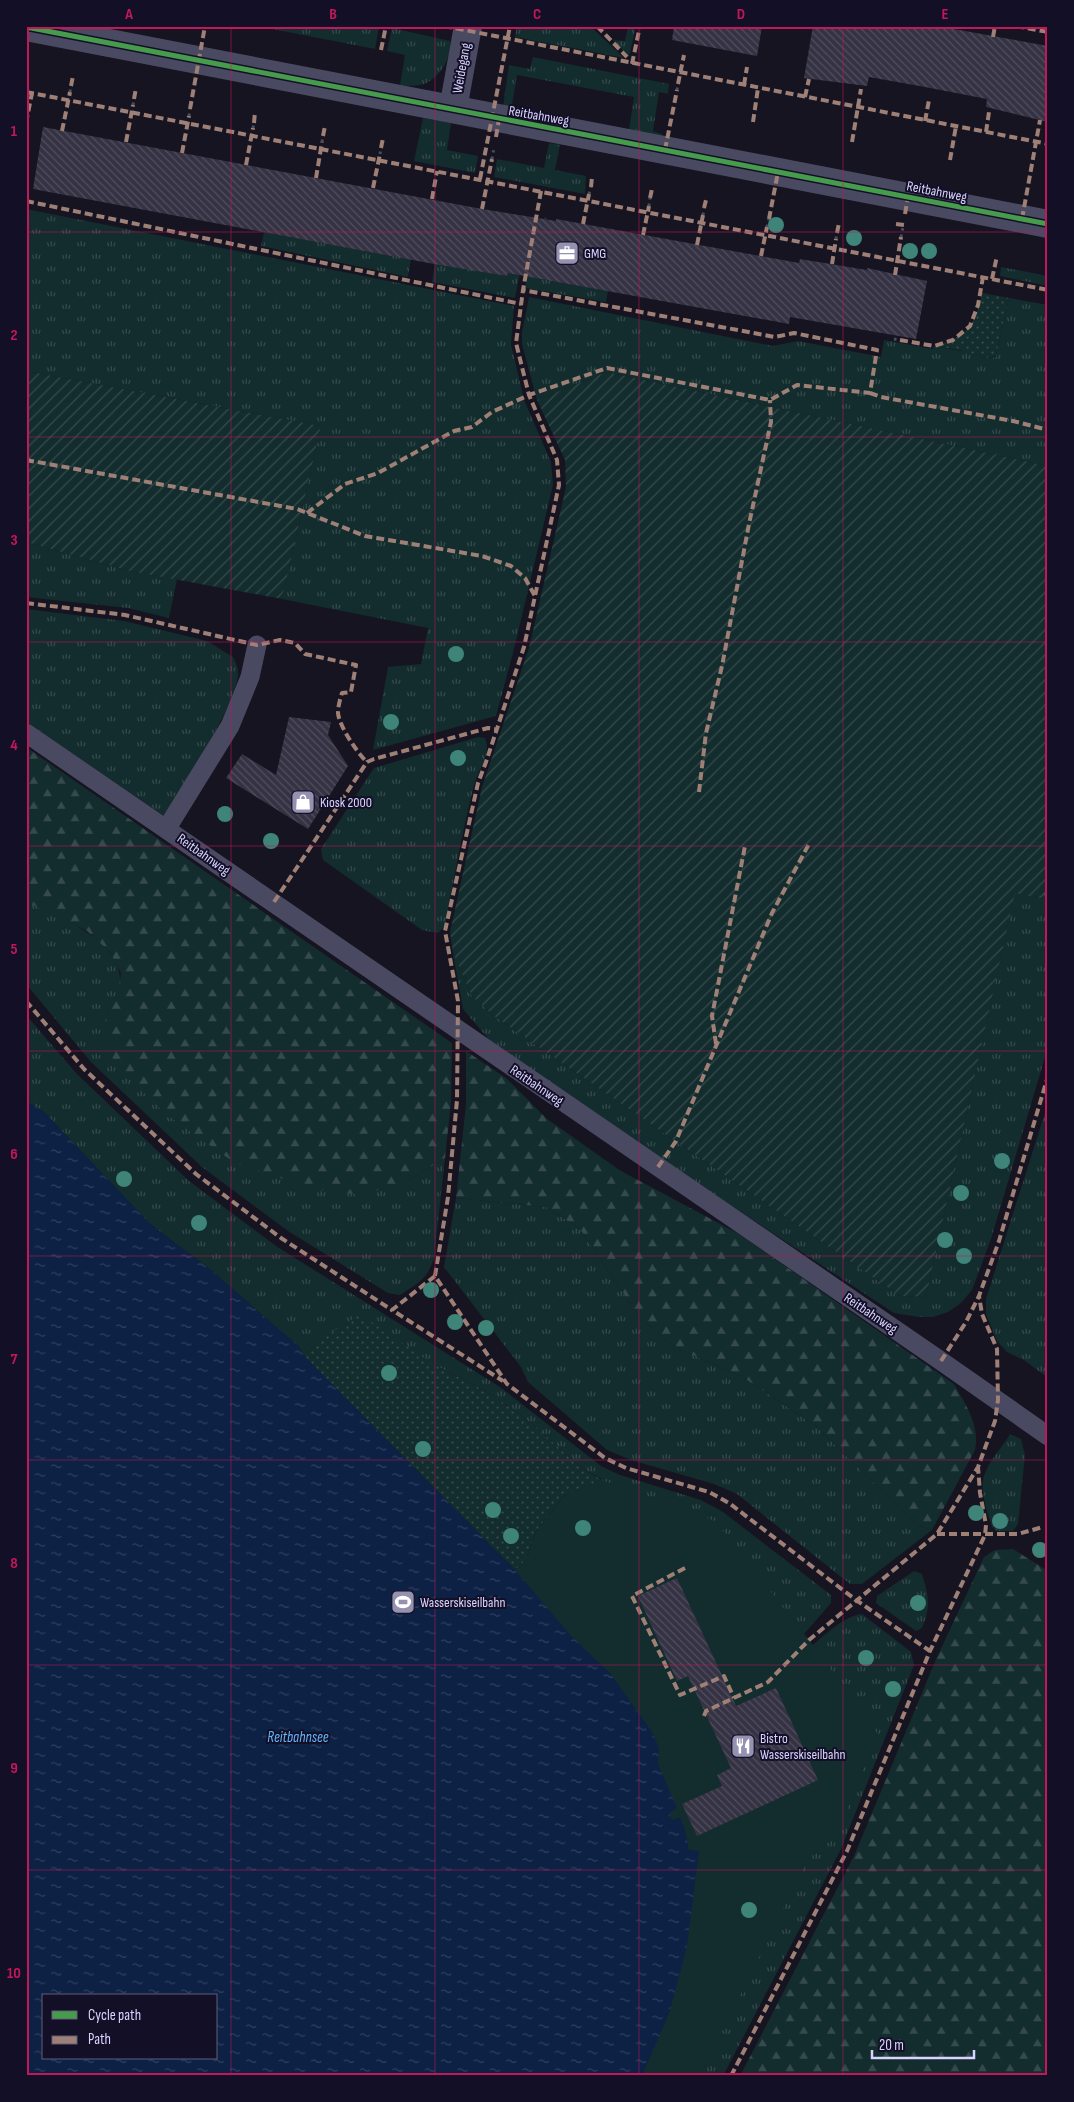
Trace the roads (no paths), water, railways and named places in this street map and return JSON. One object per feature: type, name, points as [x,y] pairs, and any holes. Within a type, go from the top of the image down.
[{"type":"street","name":"Weidegang","points":[[454,109],[468,26]]},
{"type":"street","name":"Reitbahnweg","points":[[26,27],[1048,224]]},
{"type":"lane","points":[[167,828],[230,726],[250,677],[257,645]]},
{"type":"lane","name":"Reitbahnweg","points":[[26,733],[167,828],[1048,1436]]},
{"type":"water","name":"Reitbahnsee","points":[[26,1101],[44,1112],[150,1224],[211,1270],[299,1347],[304,1356],[515,1570],[572,1637],[611,1674],[652,1732],[659,1748],[658,1764],[677,1808],[669,1813],[672,1820],[680,1817],[689,1850],[699,1851],[687,1946],[670,2011],[642,2076],[26,2076]]},
{"type":"place","name":"GMG","points":[[567,253]]},
{"type":"place","name":"Kiosk 2000","points":[[303,802]]},
{"type":"place","name":"Wasserskiseilbahn","points":[[403,1602]]},
{"type":"place","name":"Bistro Wasserskiseilbahn","points":[[743,1746]]}]
